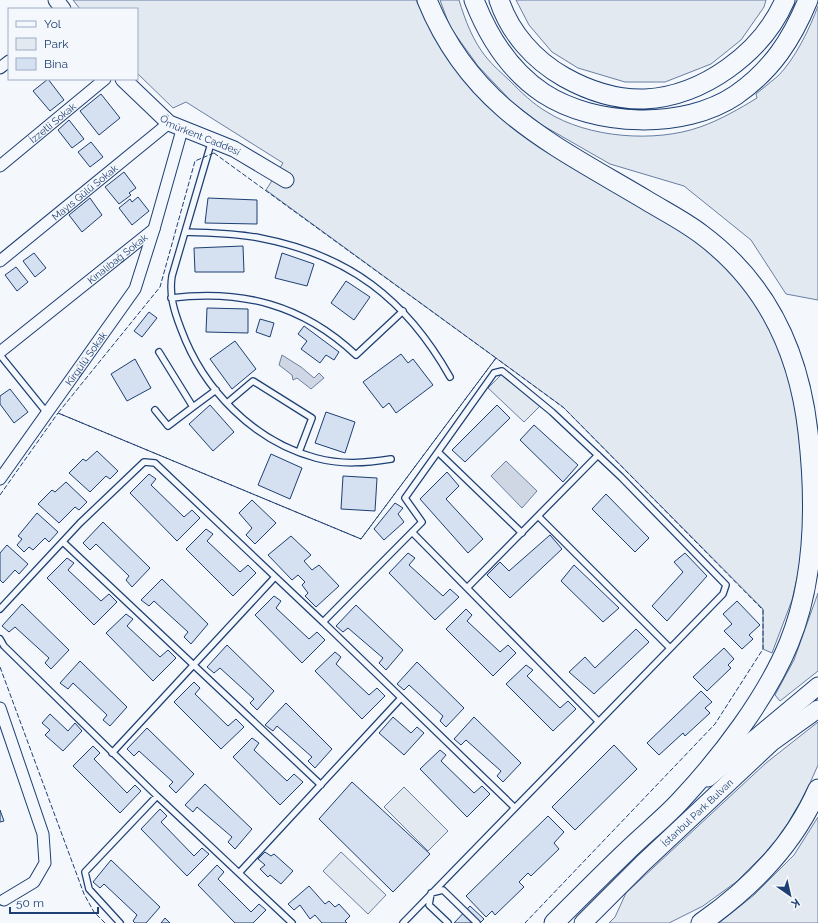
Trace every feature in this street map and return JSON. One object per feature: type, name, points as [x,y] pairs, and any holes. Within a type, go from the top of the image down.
[{"type":"highway","name":"İstanbul Park Bulvarı","points":[[428,0],[446,39],[463,65],[480,87],[503,109],[547,141],[690,226],[716,246],[737,265],[753,283],[766,302],[778,324],[795,365],[806,418],[813,500],[812,538],[800,607],[790,641],[774,675],[757,704],[735,735],[681,800],[628,849],[554,923]]},
{"type":"highway","points":[[474,0],[493,40],[507,60],[524,78],[543,93],[568,105],[592,113],[616,119],[644,120],[689,115],[714,106],[735,95],[753,81],[788,41],[808,0]]},
{"type":"highway","points":[[499,0],[510,24],[522,42],[535,56],[552,70],[597,92],[617,97],[644,99],[662,97],[681,92],[701,84],[732,65],[757,42],[774,20],[785,0]]},
{"type":"highway","points":[[701,923],[726,906],[770,863],[791,837],[818,789]]},
{"type":"main road","points":[[681,800],[818,686]]},
{"type":"main road","name":"İstanbul Park Bulvarı","points":[[583,923],[642,864],[772,742],[818,709]]},
{"type":"street","points":[[56,0],[62,8]]},
{"type":"street","points":[[0,68],[8,62]]},
{"type":"street","name":"İzzetli Sokak","points":[[0,166],[104,80]]},
{"type":"street","name":"Ömürkent Caddesi","points":[[124,80],[176,127],[234,149],[286,180]]},
{"type":"street","name":"Kınalıbağ Sokak","points":[[0,353],[154,229],[176,127]]},
{"type":"street","name":"Mayıs Gülü Sokak","points":[[0,261],[176,127]]},
{"type":"street","name":"Kirgülü Sokak","points":[[0,478],[135,289],[154,229]]},
{"type":"street","points":[[0,708],[43,834],[45,863],[34,882],[4,900]]},
{"type":"lane","points":[[212,140],[172,276],[171,298],[185,339],[193,356],[216,390],[227,403],[251,425],[271,438],[316,458],[338,462],[360,463],[391,459]]},
{"type":"lane","points":[[185,232],[259,238],[291,245],[325,257],[350,269],[370,282],[403,311],[435,350],[450,377]]},
{"type":"lane","points":[[171,298],[226,296],[250,298],[276,305],[311,321],[343,343],[356,355],[403,311]]},
{"type":"lane","points":[[159,352],[193,407]]},
{"type":"lane","points":[[0,353],[47,414]]},
{"type":"lane","points":[[323,622],[422,522],[405,498],[494,373],[502,371],[552,412],[598,455],[726,585],[723,594],[403,923]]},
{"type":"lane","points":[[227,403],[254,381],[312,418],[300,452]]},
{"type":"lane","points":[[155,410],[168,426],[216,390]]},
{"type":"lane","points":[[438,452],[522,533]]},
{"type":"lane","points":[[467,588],[598,455]]},
{"type":"lane","points":[[0,609],[63,542],[144,462],[155,463],[323,622],[514,808]]},
{"type":"lane","points":[[538,516],[670,648]]},
{"type":"lane","points":[[412,532],[598,721]]},
{"type":"lane","points":[[63,542],[321,785]]},
{"type":"lane","points":[[112,753],[275,577]]},
{"type":"lane","points":[[0,639],[4,646],[112,753],[292,923]]},
{"type":"lane","points":[[239,873],[401,698]]},
{"type":"lane","points":[[120,923],[89,889],[85,872],[157,796]]},
{"type":"lane","points":[[431,893],[443,890],[477,923]]},
{"type":"lane","points":[[431,893],[429,905],[448,923]]},
{"type":"green space","points":[[73,0],[416,0],[442,48],[455,65],[701,242],[755,296],[786,365],[801,428],[805,543],[792,600],[772,653],[763,649],[763,609],[563,407],[266,190],[283,163],[186,102],[173,108],[138,74],[138,8],[79,8]]},
{"type":"green space","points":[[440,0],[459,0],[470,30],[486,57],[523,94],[542,109],[564,121],[582,128],[622,135],[643,136],[682,132],[700,127],[729,114],[757,98],[756,94],[778,76],[796,52],[811,24],[818,6],[818,300],[786,294],[751,240],[684,186],[610,164],[542,125],[512,102],[478,66],[450,27]]},
{"type":"green space","points":[[516,0],[766,0],[764,7],[741,40],[711,64],[665,82],[625,82],[578,68],[552,52],[529,25]]},
{"type":"green space","points":[[502,374],[540,406],[524,422],[488,388]]},
{"type":"green space","points":[[818,593],[818,671],[780,701],[775,695],[794,660]]},
{"type":"green space","points":[[818,722],[818,765],[806,792],[778,840],[736,882],[703,906],[669,923],[609,923],[615,917],[626,893],[766,763]]},
{"type":"green space","points":[[404,787],[448,831],[428,851],[384,807]]},
{"type":"green space","points":[[818,817],[818,923],[719,923],[754,895],[794,855]]},
{"type":"green space","points":[[341,852],[386,895],[368,914],[323,871]]},
{"type":"shaded area","points":[[282,355],[301,367],[314,378],[319,373],[324,378],[311,389],[297,378],[293,380],[292,375],[279,365]]},
{"type":"shaded area","points":[[506,461],[537,491],[522,508],[491,476]]},
{"type":"building","points":[[49,80],[64,100],[50,111],[33,91]]},
{"type":"building","points":[[101,94],[120,118],[99,135],[80,111]]},
{"type":"building","points":[[69,120],[84,139],[72,148],[58,130]]},
{"type":"building","points":[[91,142],[103,157],[90,167],[78,152]]},
{"type":"building","points":[[124,172],[136,188],[129,193],[131,195],[119,204],[105,187]]},
{"type":"building","points":[[138,197],[149,211],[132,225],[119,208],[130,199],[132,202]]},
{"type":"building","points":[[90,198],[102,215],[82,232],[69,215]]},
{"type":"building","points":[[208,198],[257,200],[257,224],[205,223]]},
{"type":"building","points":[[243,246],[244,272],[195,272],[194,248]]},
{"type":"building","points":[[34,253],[46,268],[35,277],[23,261]]},
{"type":"building","points":[[282,253],[314,264],[307,286],[275,278]]},
{"type":"building","points":[[16,267],[28,282],[17,291],[5,275]]},
{"type":"building","points":[[346,281],[370,297],[354,320],[331,303]]},
{"type":"building","points":[[207,308],[248,309],[248,333],[206,332]]},
{"type":"building","points":[[149,312],[157,318],[142,337],[134,331]]},
{"type":"building","points":[[260,319],[274,323],[270,337],[256,332]]},
{"type":"building","points":[[304,326],[339,352],[334,360],[326,355],[320,363],[301,349],[307,341],[298,334]]},
{"type":"building","points":[[235,341],[256,369],[232,389],[210,359]]},
{"type":"building","points":[[401,354],[408,363],[413,359],[433,385],[396,413],[389,403],[383,408],[363,382]]},
{"type":"building","points":[[135,359],[151,388],[127,401],[111,374]]},
{"type":"building","points":[[10,389],[28,412],[14,423],[0,404],[0,396]]},
{"type":"building","points":[[210,405],[234,432],[213,451],[189,424]]},
{"type":"building","points":[[497,405],[510,418],[465,462],[452,450]]},
{"type":"building","points":[[326,412],[355,422],[345,453],[315,443]]},
{"type":"building","points":[[534,425],[578,465],[563,482],[520,440]]},
{"type":"building","points":[[97,451],[118,471],[110,479],[106,476],[90,492],[69,473],[83,459],[86,461]]},
{"type":"building","points":[[271,454],[302,468],[290,499],[258,485]]},
{"type":"building","points":[[447,472],[459,486],[446,499],[483,539],[468,553],[420,499]]},
{"type":"building","points":[[149,474],[156,479],[151,485],[184,517],[192,510],[200,518],[177,541],[130,493]]},
{"type":"building","points":[[343,476],[377,478],[375,511],[341,509]]},
{"type":"building","points":[[66,482],[87,502],[79,510],[75,507],[59,523],[38,504],[52,490],[55,492]]},
{"type":"building","points":[[606,494],[649,538],[635,552],[592,509]]},
{"type":"building","points":[[252,500],[276,523],[255,544],[246,535],[252,528],[239,513]]},
{"type":"building","points":[[395,503],[403,508],[398,514],[404,522],[384,540],[374,529]]},
{"type":"building","points":[[37,513],[58,532],[49,542],[45,538],[33,550],[29,547],[24,552],[17,545],[22,539],[18,536]]},
{"type":"building","points":[[103,522],[150,568],[132,587],[126,580],[129,576],[96,544],[90,550],[83,543]]},
{"type":"building","points":[[206,529],[213,534],[207,541],[240,572],[248,565],[256,573],[233,596],[186,549]]},
{"type":"building","points":[[550,535],[562,549],[510,598],[487,575],[500,562],[509,571]]},
{"type":"building","points":[[291,536],[311,555],[304,561],[312,570],[319,565],[339,586],[316,607],[305,596],[308,593],[302,585],[305,582],[298,575],[292,580],[268,555]]},
{"type":"building","points":[[7,545],[28,564],[19,574],[15,570],[3,583],[0,580],[0,553]]},
{"type":"building","points":[[408,553],[415,558],[409,565],[443,596],[450,589],[459,597],[435,620],[389,573]]},
{"type":"building","points":[[685,553],[707,576],[667,621],[652,606],[683,572],[674,562]]},
{"type":"building","points":[[67,558],[74,563],[68,570],[101,601],[109,594],[117,602],[94,625],[47,578]]},
{"type":"building","points":[[574,565],[619,608],[603,622],[561,581]]},
{"type":"building","points":[[162,579],[208,624],[191,644],[184,637],[188,632],[154,601],[149,606],[141,600]]},
{"type":"building","points":[[274,596],[281,601],[276,608],[309,639],[317,632],[325,640],[302,663],[255,615]]},
{"type":"building","points":[[737,601],[760,625],[749,635],[753,639],[742,649],[724,631],[732,624],[723,614]]},
{"type":"building","points":[[22,604],[69,650],[51,669],[45,663],[49,658],[15,627],[9,632],[2,626]]},
{"type":"building","points":[[356,605],[403,650],[386,670],[379,663],[383,658],[348,628],[343,632],[336,626]]},
{"type":"building","points":[[466,609],[472,615],[467,621],[500,652],[508,645],[516,653],[493,676],[446,629]]},
{"type":"building","points":[[126,614],[133,619],[127,626],[160,657],[168,650],[176,658],[153,681],[106,633]]},
{"type":"building","points":[[636,629],[649,642],[594,694],[569,672],[585,657],[595,668]]},
{"type":"building","points":[[227,645],[274,691],[257,710],[250,703],[254,699],[220,668],[214,673],[207,667]]},
{"type":"building","points":[[724,648],[734,659],[728,665],[731,668],[707,691],[693,677]]},
{"type":"building","points":[[335,652],[341,657],[336,664],[369,695],[377,688],[385,696],[362,719],[315,671]]},
{"type":"building","points":[[80,661],[127,707],[110,726],[103,720],[107,715],[73,683],[68,689],[60,683]]},
{"type":"building","points":[[417,662],[464,708],[446,727],[440,721],[443,716],[409,685],[404,690],[397,684]]},
{"type":"building","points":[[526,665],[533,670],[527,676],[560,708],[568,701],[576,709],[553,731],[506,684]]},
{"type":"building","points":[[194,682],[200,688],[195,694],[228,726],[236,719],[244,727],[221,749],[174,702]]},
{"type":"building","points":[[701,691],[712,702],[705,708],[710,713],[685,736],[683,733],[659,755],[647,743]]},
{"type":"building","points":[[286,703],[332,749],[315,768],[308,761],[312,757],[277,726],[273,731],[265,725]]},
{"type":"building","points":[[50,714],[68,731],[75,723],[82,731],[63,751],[45,735],[50,730],[42,723]]},
{"type":"building","points":[[393,717],[411,733],[417,727],[424,733],[404,755],[379,733]]},
{"type":"building","points":[[474,717],[521,763],[503,782],[497,776],[501,771],[466,740],[461,745],[454,739]]},
{"type":"building","points":[[147,728],[194,774],[176,793],[169,786],[173,782],[139,751],[134,756],[127,749]]},
{"type":"building","points":[[252,738],[259,743],[254,750],[287,781],[294,774],[303,782],[280,805],[233,757]]},
{"type":"building","points":[[614,745],[637,769],[575,830],[552,807]]},
{"type":"building","points":[[93,746],[100,753],[94,759],[127,793],[135,785],[141,791],[120,813],[73,766]]},
{"type":"building","points":[[440,750],[446,755],[441,761],[474,793],[482,786],[490,794],[467,817],[420,769]]},
{"type":"building","points":[[352,782],[430,854],[393,892],[319,819]]},
{"type":"building","points":[[205,784],[252,829],[235,849],[228,842],[232,837],[197,807],[193,812],[185,805]]},
{"type":"building","points":[[160,809],[167,816],[161,822],[194,856],[202,848],[209,854],[187,876],[141,829]]},
{"type":"building","points":[[0,810],[4,821],[0,822]]},
{"type":"building","points":[[548,816],[564,832],[554,843],[559,849],[531,876],[528,873],[519,882],[524,887],[495,915],[492,911],[486,917],[466,896]]},
{"type":"building","points":[[265,852],[271,856],[274,854],[293,871],[281,884],[270,875],[268,877],[260,869],[265,865],[258,859]]},
{"type":"building","points":[[111,860],[160,907],[146,923],[135,923],[133,921],[137,915],[104,884],[100,888],[93,882]]},
{"type":"building","points":[[217,865],[224,872],[218,879],[251,912],[259,904],[266,910],[253,923],[235,923],[198,885]]},
{"type":"building","points":[[309,886],[325,904],[329,901],[335,907],[339,904],[350,916],[345,921],[347,923],[322,923],[315,915],[310,919],[300,905],[294,910],[288,904]]},
{"type":"building","points":[[470,906],[484,919],[480,923],[454,923]]},
{"type":"building","points":[[165,918],[170,923],[161,923]]},
{"type":"fence","points":[[214,153],[496,358],[361,539],[58,413],[160,287],[195,161],[214,153]]},
{"type":"fence","points":[[0,495],[58,413],[361,539],[496,358],[564,408],[763,610],[763,649],[715,724],[525,923]]},
{"type":"fence","points":[[0,667],[84,894],[94,912],[105,923]]}]
